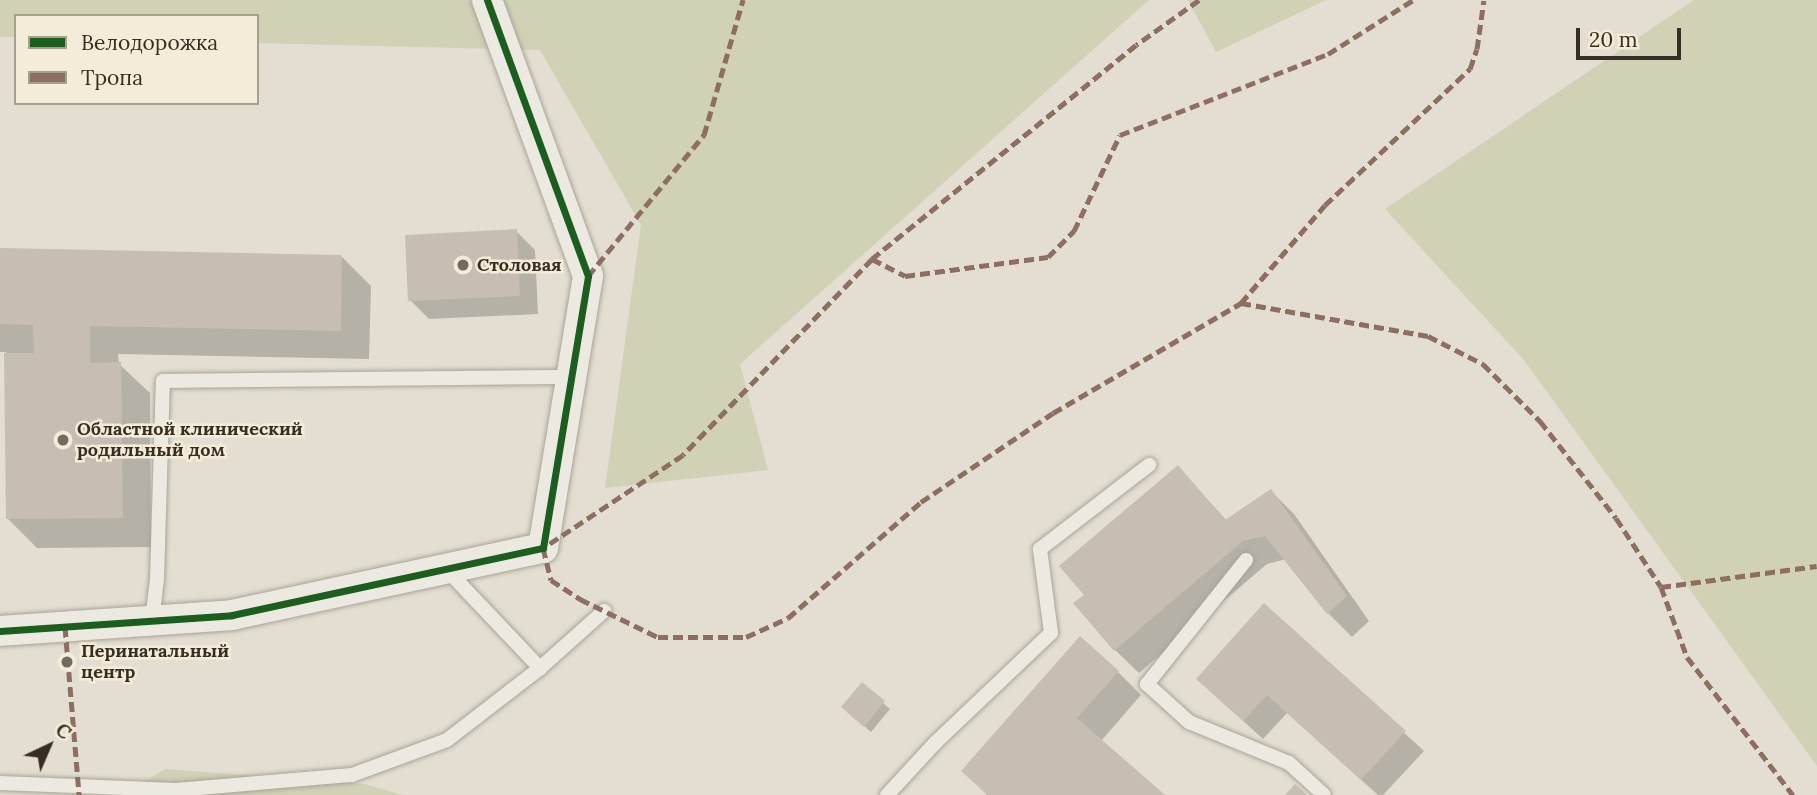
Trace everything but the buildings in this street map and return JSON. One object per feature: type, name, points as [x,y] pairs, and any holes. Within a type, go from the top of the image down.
[{"type":"street","points":[[0,631],[232,615],[543,548],[588,276],[487,0]]},
{"type":"lane","points":[[152,621],[157,579],[163,381],[573,377]]},
{"type":"lane","points":[[887,795],[935,743],[1051,633],[1040,549],[1149,465]]},
{"type":"lane","points":[[1246,560],[1147,684],[1189,722],[1289,763],[1324,795]]},
{"type":"lane","points":[[446,569],[540,668]]},
{"type":"lane","points":[[0,783],[176,790],[352,775],[447,740],[540,668],[604,611]]},
{"type":"green space","points":[[0,0],[1149,0],[740,364],[768,470],[605,488],[641,225],[540,50],[259,43],[259,14],[14,14],[14,37],[0,37]]},
{"type":"green space","points":[[1188,0],[1326,0],[1216,52]]},
{"type":"green space","points":[[1694,0],[1817,0],[1817,766],[1524,360],[1385,209]]},
{"type":"green space","points":[[165,769],[364,784],[403,795],[122,795]]},
{"type":"marked path","points":[[588,276],[704,135],[743,0]]},
{"type":"marked path","points":[[1199,0],[1136,45],[872,259],[683,455],[543,548],[551,580],[580,599],[658,637],[746,637],[788,618],[921,502],[1053,413],[1241,303],[1325,205],[1470,69],[1477,49],[1484,0]]},
{"type":"marked path","points":[[872,259],[905,276],[1048,257],[1074,231],[1120,135],[1328,54],[1413,0]]},
{"type":"marked path","points":[[1241,303],[1428,336],[1483,364],[1540,421],[1616,518],[1661,587],[1817,566]]},
{"type":"marked path","points":[[1661,587],[1687,657],[1793,795]]},
{"type":"marked path","points":[[65,627],[79,795]]},
{"type":"cycle path","points":[[0,631],[232,615],[543,548],[588,276],[487,0]]},
{"type":"place","name":"Столовая","points":[[463,265]]},
{"type":"place","name":"Областной клинический родильный дом","points":[[63,440]]},
{"type":"place","name":"Перинатальный центр","points":[[67,662]]}]
